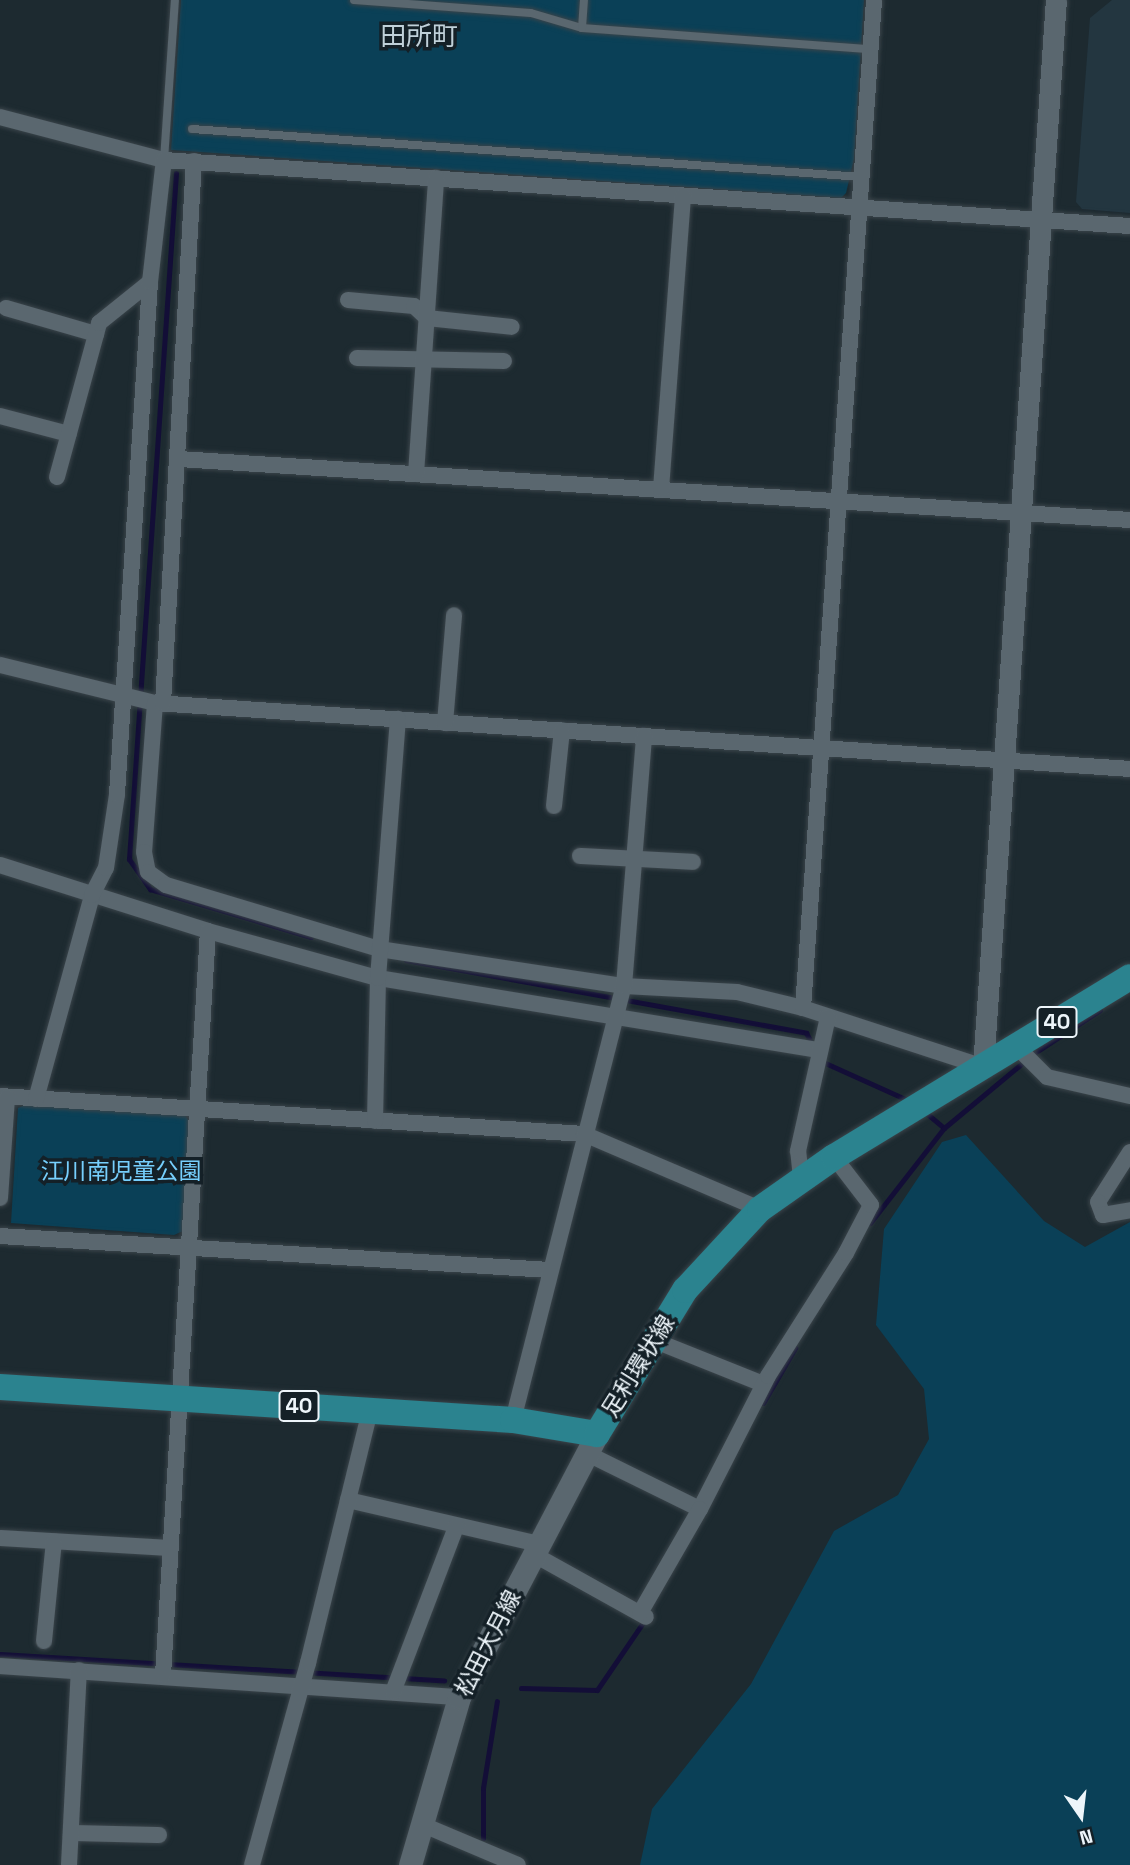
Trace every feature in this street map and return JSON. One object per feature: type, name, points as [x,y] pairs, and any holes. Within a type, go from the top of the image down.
[{"type":"main road","name":"足利環状線","points":[[0,1387],[513,1420],[591,1443],[685,1290],[760,1209],[834,1157],[983,1068],[1023,1056],[1130,977]]},
{"type":"main road","name":"松田大月線","points":[[410,1865],[458,1697],[591,1443]]},
{"type":"street","points":[[803,1008],[874,0]]},
{"type":"street","points":[[194,161],[176,444],[179,459],[144,852],[148,872],[188,893],[379,949],[624,986],[737,992],[803,1008],[983,1068],[1056,0]]},
{"type":"street","points":[[0,117],[164,160],[1130,226]]},
{"type":"street","points":[[36,1099],[92,895],[106,868],[125,698],[149,282],[164,160]]},
{"type":"street","points":[[416,474],[436,178]]},
{"type":"street","points":[[662,489],[683,195]]},
{"type":"street","points":[[57,477],[99,323],[149,282]]},
{"type":"street","points":[[348,300],[414,306],[427,318],[512,327]]},
{"type":"street","points":[[6,308],[96,334]]},
{"type":"street","points":[[357,358],[504,361]]},
{"type":"street","points":[[0,416],[69,434]]},
{"type":"street","points":[[179,459],[1130,520]]},
{"type":"street","points":[[445,723],[454,615]]},
{"type":"street","points":[[0,665],[125,698],[159,703],[1130,769]]},
{"type":"street","points":[[375,1121],[379,949],[398,719]]},
{"type":"street","points":[[554,806],[562,730]]},
{"type":"street","points":[[513,1420],[612,1018],[624,986],[644,736]]},
{"type":"street","points":[[580,856],[634,861],[693,862]]},
{"type":"street","points":[[0,865],[208,931],[378,978],[612,1018],[736,1033],[820,1050]]},
{"type":"street","points":[[164,1667],[208,931]]},
{"type":"street","points":[[801,1178],[798,1151],[828,1017]]},
{"type":"street","points":[[1023,1056],[1062,1083],[1130,1096]]},
{"type":"street","points":[[0,1198],[3,1096],[584,1134],[760,1209]]},
{"type":"street","points":[[1130,1152],[1098,1202],[1103,1215],[1130,1210]]},
{"type":"street","points":[[348,1500],[536,1549],[643,1615],[763,1384],[871,1205],[834,1157]]},
{"type":"street","points":[[0,1236],[550,1270]]},
{"type":"street","points":[[653,1340],[763,1384]]},
{"type":"street","points":[[252,1865],[308,1662],[370,1411]]},
{"type":"street","points":[[591,1443],[700,1509]]},
{"type":"street","points":[[396,1681],[456,1527]]},
{"type":"street","points":[[0,1538],[170,1548]]},
{"type":"street","points":[[44,1641],[54,1541]]},
{"type":"street","points":[[0,1666],[79,1670],[164,1667],[301,1682],[396,1681],[458,1697]]},
{"type":"street","points":[[69,1865],[79,1670]]},
{"type":"street","points":[[421,1824],[518,1865]]},
{"type":"street","points":[[71,1833],[159,1836]]},
{"type":"lane","points":[[164,160],[175,0]]},
{"type":"lane","points":[[354,0],[531,13],[582,28],[870,49]]},
{"type":"lane","points":[[582,28],[584,0]]},
{"type":"lane","points":[[192,129],[862,177]]},
{"type":"shaded area","points":[[1112,0],[1130,0],[1130,213],[1082,209],[1076,202],[1090,18]]},
{"type":"green space","points":[[181,0],[864,0],[854,159],[846,193],[841,198],[171,150]]},
{"type":"green space","name":"江川南児童公園","points":[[25,1105],[184,1114],[190,1122],[183,1231],[174,1235],[11,1223],[18,1108]]},
{"type":"green space","points":[[966,1135],[1044,1221],[1085,1247],[1130,1222],[1130,1865],[640,1865],[652,1809],[751,1684],[834,1531],[898,1495],[929,1439],[924,1389],[876,1325],[884,1229],[942,1142]]},
{"type":"waterway","points":[[176,173],[129,859],[150,889],[311,937]]},
{"type":"waterway","points":[[406,960],[806,1033],[813,1045]]},
{"type":"waterway","points":[[870,1223],[944,1128],[1033,1054],[1100,1010]]},
{"type":"waterway","points":[[823,1062],[912,1102]]},
{"type":"waterway","points":[[925,1112],[944,1128]]},
{"type":"waterway","points":[[763,1403],[795,1348]]},
{"type":"waterway","points":[[521,1688],[597,1690],[644,1621]]},
{"type":"waterway","points":[[0,1654],[444,1680]]},
{"type":"waterway","points":[[483,1838],[483,1788],[497,1701]]},
{"type":"district","name":"田所町","points":[[419,37]]}]
